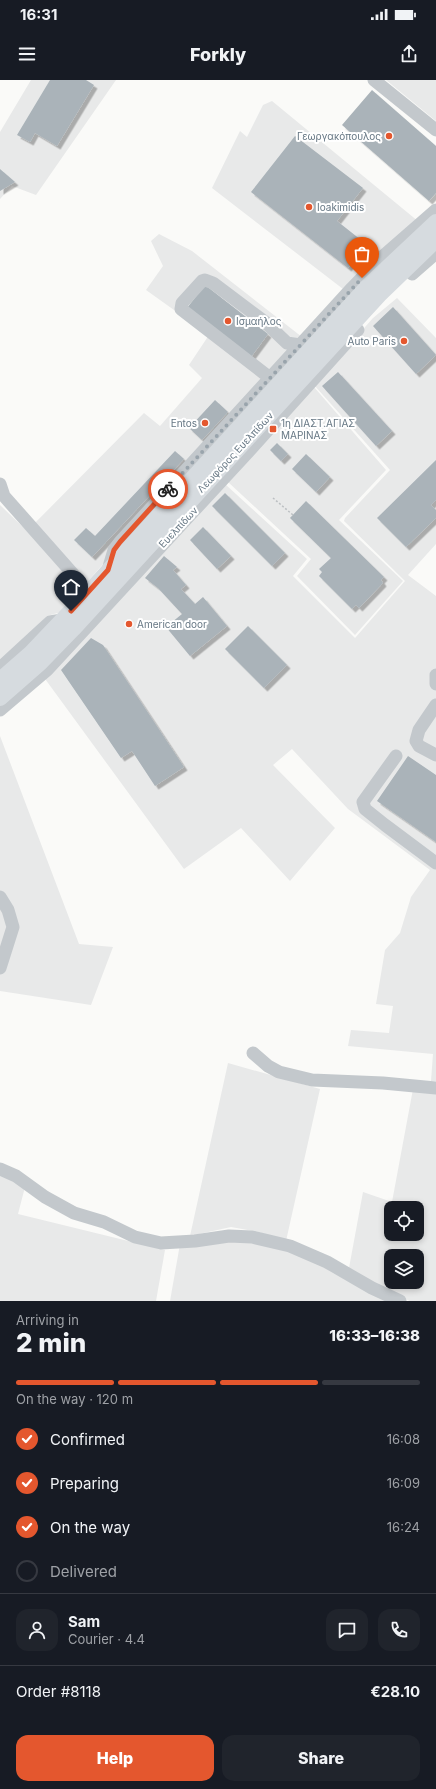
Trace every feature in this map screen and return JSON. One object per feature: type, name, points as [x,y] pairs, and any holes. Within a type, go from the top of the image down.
[{"type":"main road","name":"Λεωφόρος Ευελπίδων","points":[[0,698],[43,666],[118,577],[304,349],[436,222]]},
{"type":"main road","name":"Λεωφόρος Ευελπίδων","points":[[118,577],[245,448],[339,345],[379,295],[436,240]]},
{"type":"main road","name":"Λεωφόρος Ευελπίδων","points":[[0,680],[31,653],[62,620],[95,603]]},
{"type":"street","points":[[374,80],[436,130]]},
{"type":"street","points":[[0,484],[4,496],[95,603],[118,577],[114,550],[120,542],[270,378],[304,349],[381,258],[436,210]]},
{"type":"street","points":[[339,345],[418,268],[436,253]]},
{"type":"street","points":[[270,378],[181,309],[182,303],[202,281],[205,280],[213,283],[264,322],[287,343],[304,349]]},
{"type":"street","points":[[0,668],[50,622],[62,620]]},
{"type":"street","points":[[0,710],[43,666]]},
{"type":"street","points":[[436,675],[436,684]]},
{"type":"street","points":[[436,705],[419,730],[416,741],[419,746],[436,755]]},
{"type":"street","points":[[396,756],[363,802],[365,808],[436,863]]},
{"type":"street","points":[[0,897],[8,910],[13,927],[0,968]]},
{"type":"street","points":[[0,923],[13,927]]},
{"type":"street","points":[[253,1053],[268,1066],[279,1072],[312,1080],[383,1083],[436,1088]]},
{"type":"street","points":[[0,1169],[16,1176],[45,1197],[74,1213],[104,1222],[135,1237],[161,1243],[195,1241],[228,1236],[252,1237],[290,1246],[327,1262],[372,1288],[400,1301]]},
{"type":"path","points":[[274,498],[293,515]]},
{"type":"shaded area","points":[[31,80],[116,80],[36,195],[12,186],[0,199],[0,132]]},
{"type":"shaded area","points":[[386,80],[436,80],[436,121]]},
{"type":"shaded area","points":[[272,101],[419,222],[343,289],[212,188],[240,131],[247,137],[263,105]]},
{"type":"shaded area","points":[[159,234],[192,251],[302,337],[61,612],[47,616],[0,662],[0,505],[27,531],[144,413],[160,426],[202,378],[189,365],[209,335],[146,290],[163,266],[151,241]]},
{"type":"shaded area","points":[[397,298],[436,338],[436,544],[408,575],[436,596],[436,1081],[431,1081],[433,1054],[348,1046],[351,1030],[389,1033],[393,1006],[376,1004],[385,950],[400,933],[411,897],[430,870],[348,809],[292,749],[273,765],[335,828],[290,881],[241,828],[184,869],[40,672],[225,484],[307,559],[293,576],[355,638],[405,581],[344,521],[345,518],[390,470],[314,385],[373,318]]},
{"type":"shaded area","points":[[314,387],[386,470],[339,520],[403,581],[355,635],[297,576],[311,559],[228,482]]},
{"type":"shaded area","points":[[0,736],[79,944],[113,947],[91,1005],[0,991]]},
{"type":"shaded area","points":[[228,1063],[320,1089],[286,1241],[259,1232],[231,1227],[190,1236]]},
{"type":"shaded area","points":[[413,1089],[436,1092],[436,1301],[410,1301],[388,1292],[349,1268],[363,1192],[389,1201],[384,1201],[384,1241],[424,1241],[424,1201],[392,1201]]},
{"type":"shaded area","points":[[0,1174],[25,1187],[18,1214],[165,1250],[156,1301],[0,1301]]},
{"type":"shaded area","points":[[228,1238],[289,1248],[394,1301],[170,1301],[180,1244]]},
{"type":"building","points":[[50,80],[86,80],[94,85],[57,146],[35,133],[30,142],[17,135]]},
{"type":"building","name":"Γεωργακόπουλος","points":[[372,90],[436,146],[436,193],[429,201],[342,125]]},
{"type":"building","name":"Ioakimidis","points":[[295,136],[363,188],[337,221],[366,244],[348,268],[251,192]]},
{"type":"building","points":[[0,169],[15,182],[0,191]]},
{"type":"building","name":"Ισμαήλος","points":[[205,285],[268,334],[251,357],[187,308]]},
{"type":"building","name":"Auto Paris","points":[[393,307],[436,355],[416,374],[373,326]]},
{"type":"building","points":[[338,372],[392,431],[376,446],[322,386]]},
{"type":"building","points":[[215,400],[228,412],[202,440],[189,428]]},
{"type":"building","points":[[277,443],[288,454],[281,461],[270,450]]},
{"type":"building","points":[[175,451],[184,459],[92,557],[74,540],[86,528],[95,536]]},
{"type":"building","points":[[306,454],[330,477],[316,492],[292,469]]},
{"type":"building","points":[[436,460],[436,500],[431,505],[436,510],[436,518],[406,547],[377,518]]},
{"type":"building","points":[[225,493],[285,553],[272,566],[212,506]]},
{"type":"building","points":[[306,501],[384,577],[381,580],[383,583],[359,608],[356,605],[352,609],[319,576],[322,572],[319,569],[331,558],[290,518]]},
{"type":"building","points":[[203,527],[231,556],[217,569],[190,540]]},
{"type":"building","points":[[164,556],[177,567],[173,570],[186,585],[181,589],[195,604],[203,597],[227,626],[190,656],[166,627],[182,614],[158,588],[145,578]]},
{"type":"building","points":[[248,626],[287,665],[264,688],[225,649]]},
{"type":"building","points":[[91,638],[103,645],[184,767],[155,786],[132,751],[121,758],[61,670]]},
{"type":"building","points":[[408,756],[436,775],[436,842],[377,801]]},
{"type":"way so far","points":[[168,489],[362,278]]},
{"type":"place","name":"Γεωργακόπουλος","points":[[389,136]]},
{"type":"place","name":"Ioakimidis","points":[[309,207]]},
{"type":"place","name":"Ισμαήλος","points":[[228,321]]},
{"type":"place","name":"Auto Paris","points":[[404,341]]},
{"type":"place","name":"Entos","points":[[205,423]]},
{"type":"place","name":"1η ΔΙΑΣΤ.ΑΓΙΑΣ ΜΑΡΙΝΑΣ","points":[[273,429]]},
{"type":"place","name":"American door","points":[[129,624]]},
{"type":"route","points":[[71,611],[90,592],[108,570],[114,550],[120,542],[168,489]]}]
